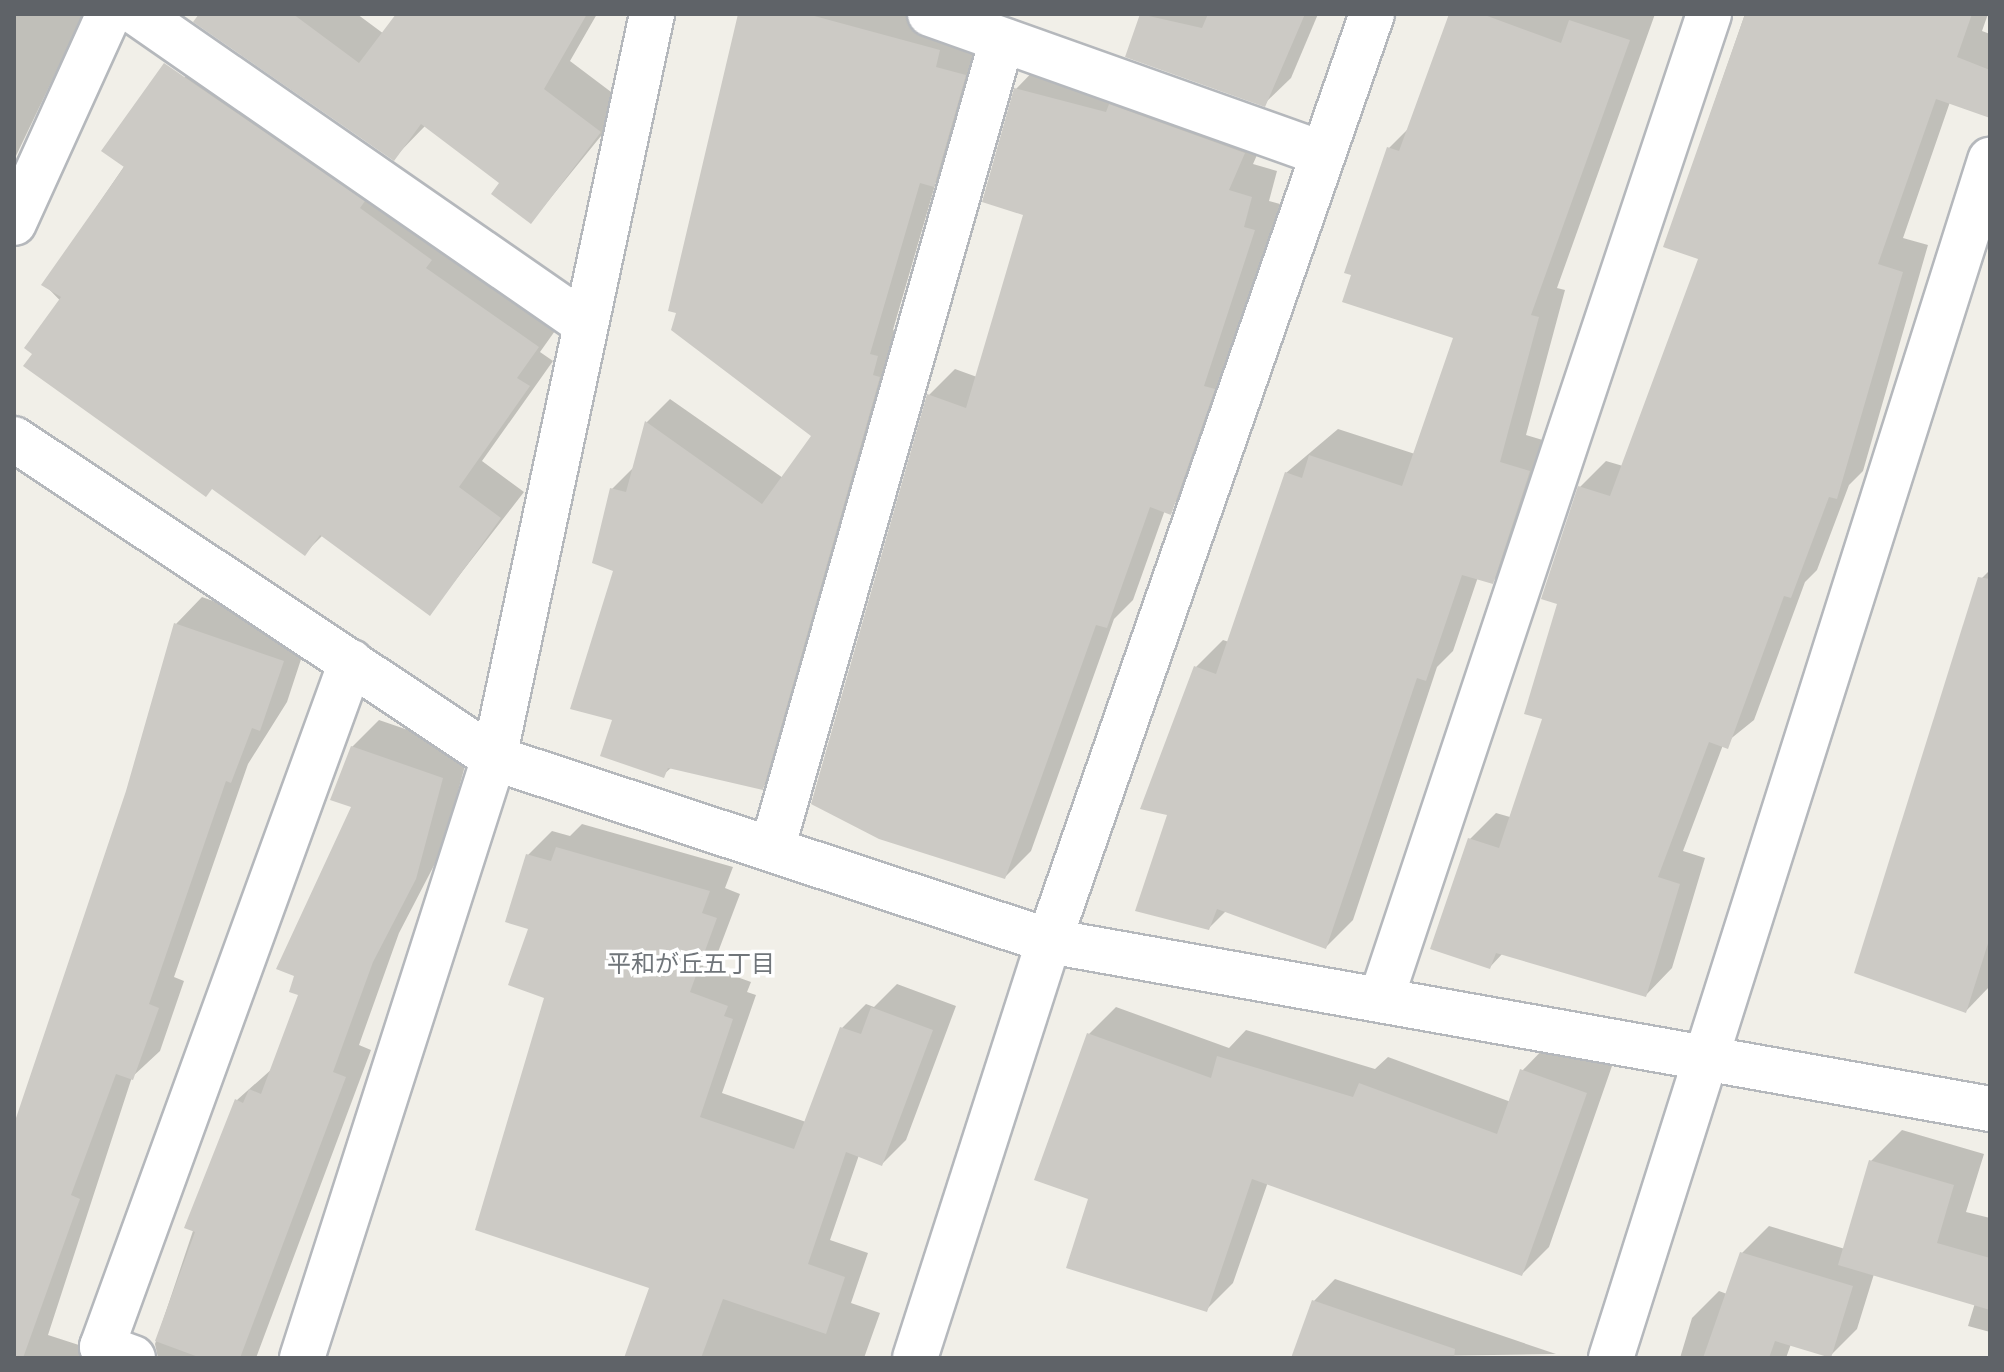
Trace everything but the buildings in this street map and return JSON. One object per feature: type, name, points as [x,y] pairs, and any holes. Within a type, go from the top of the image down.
[{"type":"street","points":[[14,223],[109,14]]},
{"type":"street","points":[[138,14],[581,321]]},
{"type":"street","points":[[302,1358],[494,758],[581,321],[652,14]]},
{"type":"street","points":[[930,14],[1323,154]]},
{"type":"street","points":[[915,1358],[1049,941],[1372,14]]},
{"type":"street","points":[[1381,999],[1709,14]]},
{"type":"street","points":[[772,849],[1002,40]]},
{"type":"street","points":[[1611,1358],[1711,1056],[1990,160]]},
{"type":"street","points":[[14,439],[494,758],[1049,941],[1711,1056],[1990,1109]]},
{"type":"street","points":[[133,1358],[102,1347],[351,662]]},
{"type":"district","name":"平和が丘五丁目","points":[[691,963]]}]
